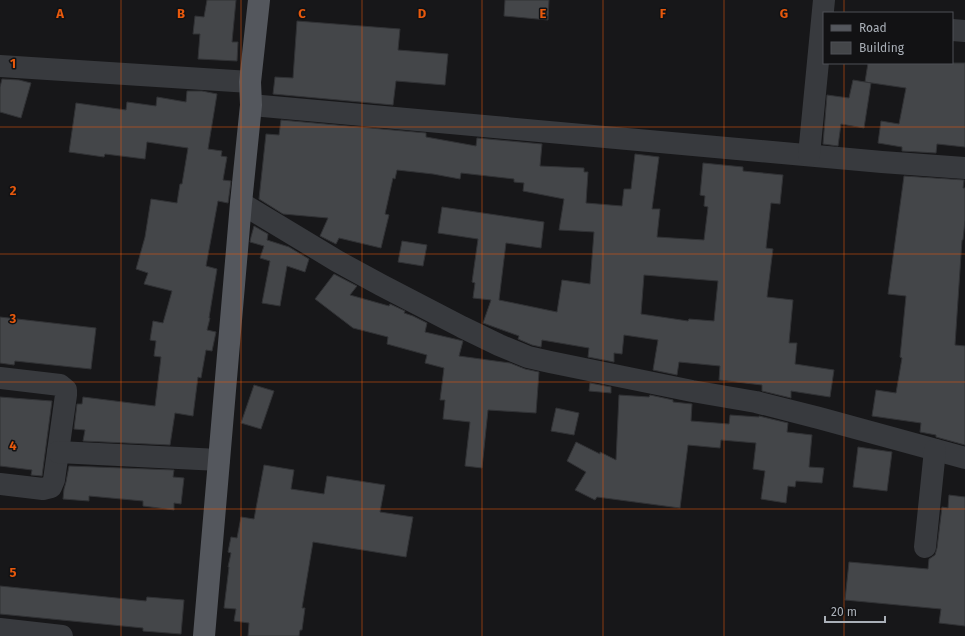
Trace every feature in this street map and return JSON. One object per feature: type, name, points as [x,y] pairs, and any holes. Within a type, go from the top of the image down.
[{"type":"main road","points":[[204,636],[241,203],[251,105],[250,82],[259,0]]},
{"type":"street","points":[[824,0],[824,12]]},
{"type":"street","points":[[953,30],[965,30]]},
{"type":"street","points":[[809,155],[823,37]]},
{"type":"street","points":[[0,66],[250,82]]},
{"type":"street","points":[[251,105],[965,168]]},
{"type":"street","points":[[241,203],[337,261],[381,285],[462,327],[528,357],[692,391],[756,402],[965,458]]},
{"type":"street","points":[[0,378],[60,385],[66,390],[54,480],[50,487],[43,489],[0,484]]},
{"type":"street","points":[[925,548],[935,450]]},
{"type":"street","points":[[58,452],[220,460]]},
{"type":"street","points":[[0,629],[62,636]]},
{"type":"building","points":[[207,0],[236,0],[232,42],[238,42],[237,61],[198,59],[200,34],[193,34],[195,16],[204,17]]},
{"type":"building","points":[[505,0],[549,0],[548,20],[504,16]]},
{"type":"building","points":[[297,21],[400,29],[398,50],[448,54],[445,85],[396,81],[393,105],[273,94],[275,77],[293,78]]},
{"type":"building","points":[[965,63],[965,147],[937,144],[936,153],[902,151],[902,147],[878,143],[881,121],[899,124],[906,88],[865,82],[868,64]]},
{"type":"building","points":[[2,79],[19,80],[31,83],[21,118],[0,112],[0,87]]},
{"type":"building","points":[[853,80],[871,83],[864,128],[841,124],[838,146],[823,144],[827,95],[849,98]]},
{"type":"building","points":[[187,91],[202,91],[217,94],[208,149],[222,151],[221,156],[227,157],[223,180],[231,181],[228,203],[218,201],[206,266],[217,269],[207,330],[216,332],[212,351],[206,350],[201,378],[198,377],[193,416],[175,413],[170,445],[83,441],[85,430],[74,429],[77,404],[82,404],[83,397],[155,406],[161,357],[154,356],[156,341],[150,340],[153,321],[163,323],[172,291],[144,284],[148,273],[136,269],[145,237],[151,199],[177,203],[188,148],[147,142],[145,159],[105,154],[104,157],[69,152],[76,103],[126,110],[127,102],[156,106],[157,97],[186,102]]},
{"type":"building","points":[[281,120],[426,133],[426,137],[476,146],[477,138],[542,144],[540,166],[584,168],[584,172],[588,172],[586,203],[622,206],[624,189],[631,189],[635,154],[659,157],[652,209],[660,209],[657,237],[704,240],[708,207],[704,206],[705,196],[700,195],[703,163],[743,167],[743,171],[783,175],[780,204],[771,203],[766,248],[773,249],[767,297],[793,300],[789,343],[797,343],[795,364],[834,370],[830,397],[791,391],[791,398],[762,391],[762,385],[719,380],[720,366],[679,362],[677,375],[653,370],[658,340],[624,335],[622,354],[614,353],[614,362],[588,357],[589,348],[542,340],[541,347],[532,345],[518,339],[519,336],[483,323],[491,300],[473,298],[475,283],[472,282],[478,239],[438,233],[442,207],[544,222],[541,248],[506,243],[499,300],[557,312],[562,280],[590,284],[594,232],[559,230],[564,199],[523,191],[524,183],[514,182],[514,179],[461,173],[460,179],[397,170],[395,179],[393,178],[385,214],[389,215],[381,248],[339,238],[336,244],[320,236],[328,218],[283,214],[259,199],[266,134],[279,135]],"holes":[[[644,275],[718,281],[714,321],[689,319],[688,321],[641,314]]]},
{"type":"building","points":[[904,176],[964,180],[965,220],[962,240],[955,345],[965,346],[965,445],[936,437],[936,435],[920,432],[921,423],[872,416],[876,390],[896,393],[902,358],[900,357],[906,296],[888,294]]},
{"type":"building","points":[[254,226],[268,234],[267,240],[289,247],[309,259],[305,272],[287,266],[280,306],[262,303],[270,261],[260,258],[264,246],[250,242]]},
{"type":"building","points":[[402,241],[427,245],[423,266],[398,262]]},
{"type":"building","points":[[334,274],[357,286],[350,295],[389,306],[390,304],[405,311],[404,313],[427,323],[425,332],[463,341],[459,356],[510,363],[525,369],[539,372],[536,413],[488,410],[482,468],[465,466],[470,422],[443,419],[445,400],[440,400],[444,368],[425,363],[427,355],[387,344],[388,337],[353,328],[315,299]]},
{"type":"building","points":[[0,317],[96,328],[91,369],[15,361],[14,365],[0,363]]},
{"type":"building","points":[[590,383],[611,387],[611,393],[589,391]]},
{"type":"building","points":[[254,385],[274,391],[261,429],[241,423]]},
{"type":"building","points":[[619,395],[649,397],[650,395],[673,400],[673,402],[692,404],[691,421],[729,424],[730,415],[759,416],[788,423],[787,432],[812,435],[809,467],[824,468],[822,483],[796,481],[795,487],[788,486],[786,503],[761,499],[765,471],[753,469],[756,443],[721,440],[720,448],[688,445],[680,508],[597,497],[595,500],[575,490],[586,472],[567,461],[576,442],[616,460]]},
{"type":"building","points":[[0,397],[52,401],[42,476],[31,475],[32,470],[0,466]]},
{"type":"building","points":[[556,408],[579,413],[574,435],[551,431]]},
{"type":"building","points":[[858,447],[892,452],[887,491],[853,487]]},
{"type":"building","points":[[264,465],[294,470],[291,489],[324,494],[327,476],[385,485],[380,512],[413,517],[406,557],[313,542],[302,608],[305,608],[302,630],[300,630],[299,636],[248,636],[249,623],[234,621],[236,609],[224,608],[228,567],[231,553],[228,552],[231,537],[237,538],[241,517],[254,519]]},
{"type":"building","points":[[69,466],[174,470],[173,477],[184,478],[181,504],[174,503],[174,510],[143,506],[143,501],[89,496],[89,501],[63,499]]},
{"type":"building","points":[[949,495],[965,497],[965,626],[939,623],[941,609],[845,600],[849,562],[928,569],[929,559],[935,555],[937,548],[942,507],[948,508]]},
{"type":"building","points":[[0,586],[146,601],[147,597],[184,600],[181,634],[143,631],[143,628],[0,614]]}]
